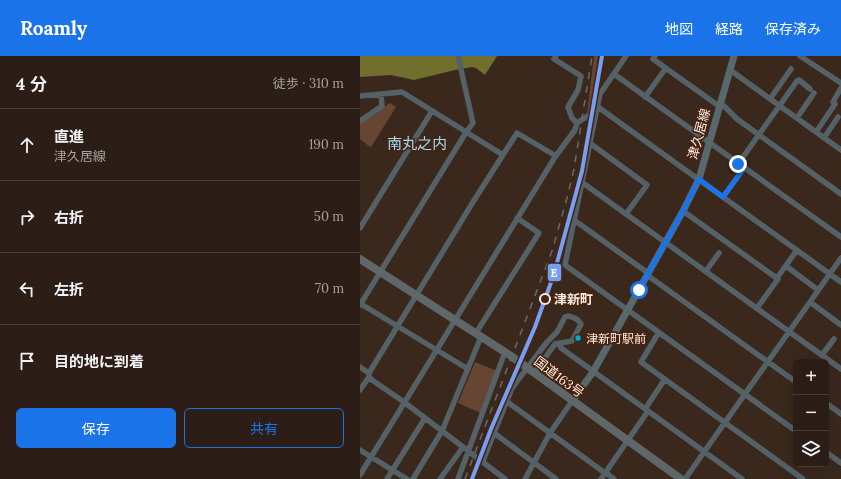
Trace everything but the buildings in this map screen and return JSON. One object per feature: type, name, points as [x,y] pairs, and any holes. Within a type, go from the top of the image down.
[{"type":"highway","name":"国道163号","points":[[360,259],[506,352],[681,479]]},
{"type":"main road","name":"津久居線","points":[[572,401],[593,372],[683,211],[699,179],[734,56]]},
{"type":"street","points":[[458,56],[473,123],[360,304],[468,369]]},
{"type":"street","points":[[556,56],[554,59],[581,76],[578,90],[568,107],[572,118],[577,122]]},
{"type":"street","points":[[626,56],[601,93],[565,265],[793,429]]},
{"type":"street","points":[[655,56],[653,58],[666,68],[716,104],[724,106],[759,135],[841,194]]},
{"type":"street","points":[[800,56],[841,83]]},
{"type":"street","points":[[645,97],[666,68]]},
{"type":"street","points":[[770,99],[791,69]]},
{"type":"street","points":[[730,70],[824,138],[840,147]]},
{"type":"street","points":[[614,74],[841,237]]},
{"type":"street","points":[[738,164],[799,80],[812,91],[797,118]]},
{"type":"street","points":[[816,132],[835,104],[833,102],[841,88]]},
{"type":"street","points":[[360,96],[402,92],[503,155]]},
{"type":"street","points":[[360,120],[382,106],[381,94]]},
{"type":"street","points":[[360,475],[517,218],[556,156],[575,130],[577,122],[597,108]]},
{"type":"street","points":[[597,108],[699,179],[841,282]]},
{"type":"street","points":[[360,228],[432,111]]},
{"type":"street","points":[[824,138],[838,117]]},
{"type":"street","points":[[360,390],[397,326],[517,133],[556,156]]},
{"type":"street","points":[[591,144],[647,185],[626,214]]},
{"type":"street","points":[[723,197],[744,168]]},
{"type":"street","points":[[583,183],[841,369]]},
{"type":"street","points":[[683,211],[777,278]]},
{"type":"street","points":[[413,479],[442,431],[468,369],[478,335],[538,233],[517,218]]},
{"type":"street","points":[[574,220],[793,380]]},
{"type":"street","points":[[757,308],[798,250]]},
{"type":"street","points":[[706,271],[719,253]]},
{"type":"street","points":[[685,479],[841,258]]},
{"type":"street","points":[[786,266],[818,290]]},
{"type":"street","points":[[810,302],[841,325]]},
{"type":"street","points":[[483,461],[512,388],[531,371],[555,344],[572,340],[580,327],[580,321],[572,316],[566,317],[557,332],[547,342],[531,371]]},
{"type":"street","points":[[659,332],[640,362],[803,479]]},
{"type":"street","points":[[822,355],[834,339]]},
{"type":"street","points":[[559,343],[561,348],[593,372],[742,479]]},
{"type":"street","points":[[458,479],[506,352]]},
{"type":"street","points":[[360,367],[372,380],[404,402],[505,479]]},
{"type":"street","points":[[601,479],[627,441],[665,379]]},
{"type":"street","points":[[506,401],[614,479]]},
{"type":"street","points":[[525,479],[550,433],[572,401]]},
{"type":"street","points":[[829,405],[841,414]]},
{"type":"street","points":[[387,479],[425,418]]},
{"type":"street","points":[[494,433],[556,479]]},
{"type":"street","points":[[440,479],[463,447]]},
{"type":"street","points":[[360,450],[407,479]]},
{"type":"street","points":[[829,454],[841,463]]},
{"type":"shaded area","points":[[360,56],[497,56],[485,75],[476,68],[472,67],[414,80],[391,75],[360,77]]},
{"type":"shaded area","points":[[594,56],[598,56],[590,112],[587,114]]},
{"type":"shaded area","points":[[390,103],[396,107],[370,147],[360,139],[360,123]]},
{"type":"shaded area","points":[[475,362],[497,371],[481,413],[458,403]]},
{"type":"railway","points":[[465,479],[552,251],[574,169],[592,56]]},
{"type":"transit line","name":"E","points":[[472,479],[491,429],[535,327],[554,274],[582,171],[602,56]]},
{"type":"place","name":"津新町","points":[[545,299]]},
{"type":"place","name":"津新町駅前","points":[[578,338]]},
{"type":"district","name":"南丸之内","points":[[417,143]]},
{"type":"route","points":[[639,290],[699,179],[723,197],[744,168],[738,164]]}]
